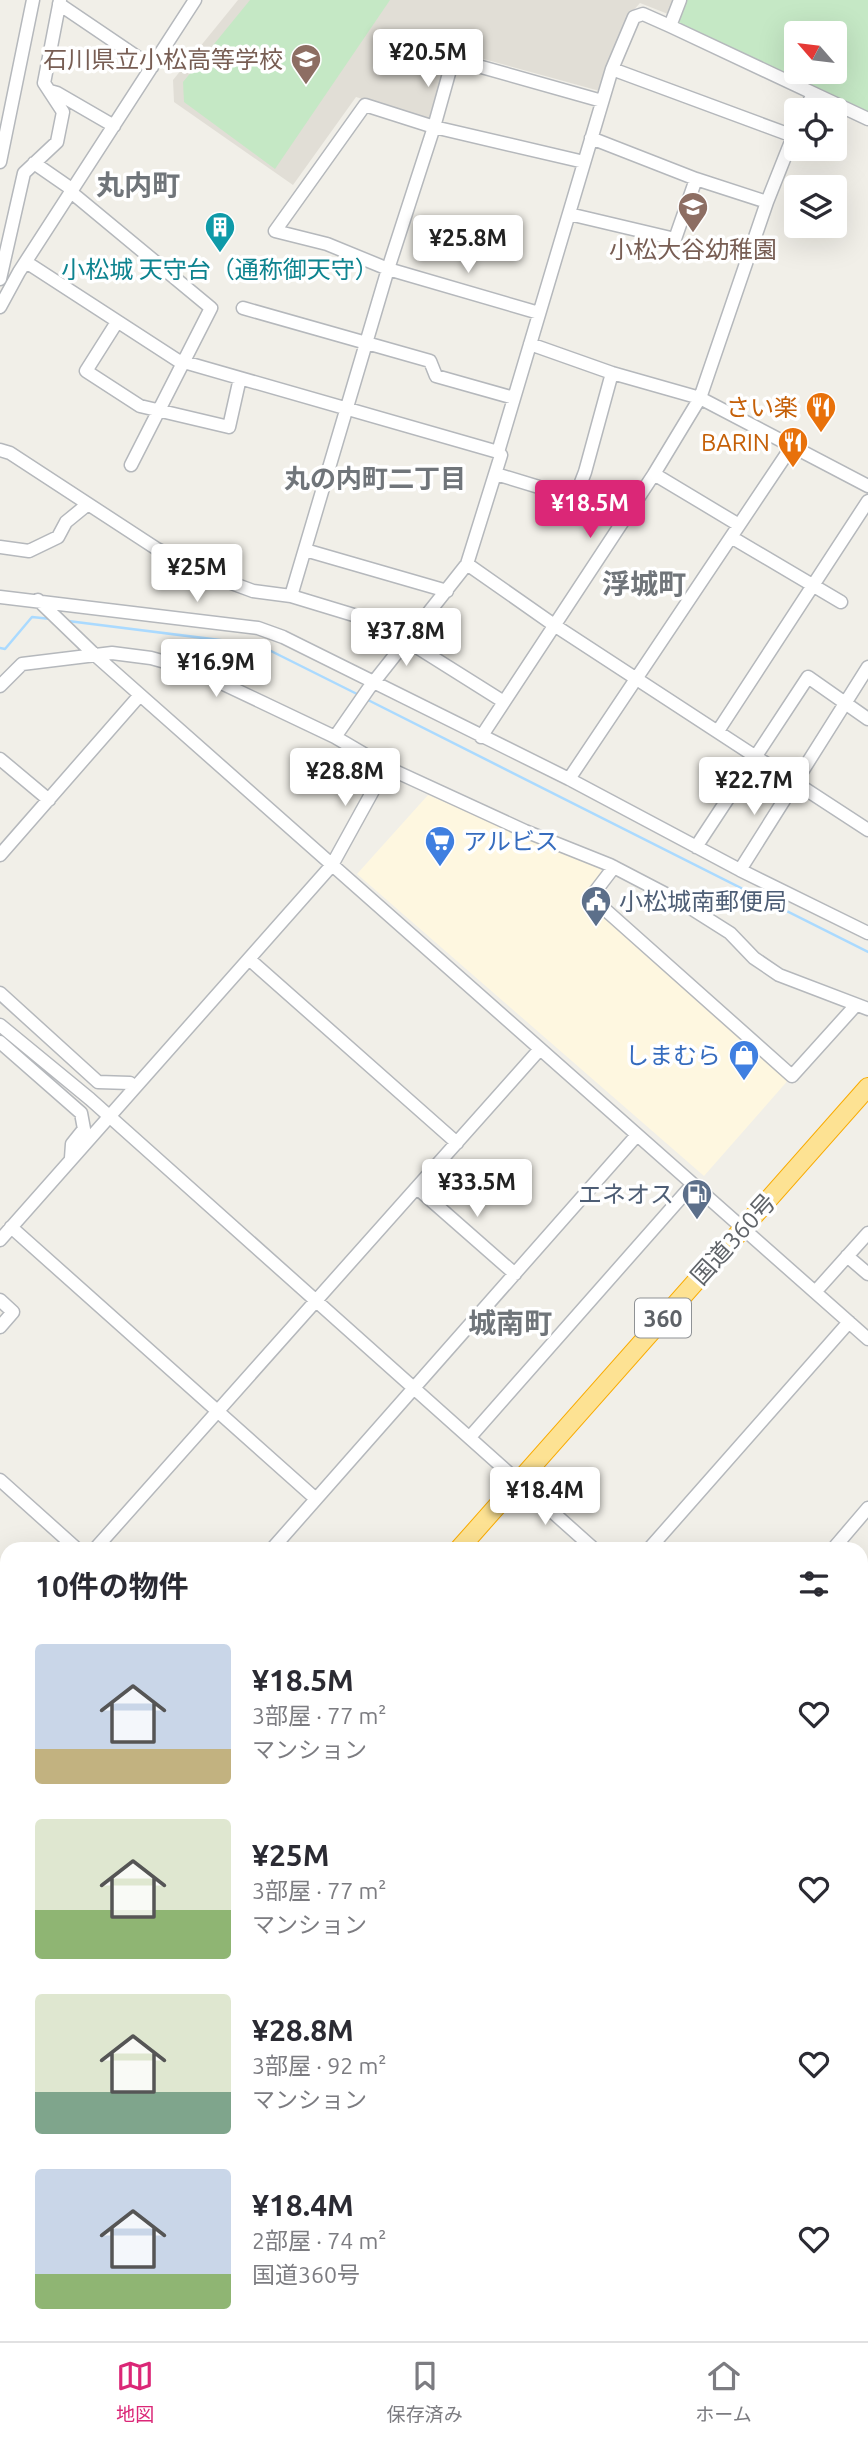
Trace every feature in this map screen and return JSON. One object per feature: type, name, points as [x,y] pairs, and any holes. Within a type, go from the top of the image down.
[{"type":"highway","name":"国道360号","points":[[465,1542],[868,1087]]},
{"type":"street","points":[[0,162],[33,0]]},
{"type":"street","points":[[670,26],[680,0]]},
{"type":"street","points":[[0,279],[24,173],[57,142],[62,112],[44,83],[59,2],[152,67]]},
{"type":"street","points":[[1,299],[152,67],[190,2]]},
{"type":"street","points":[[498,452],[612,69],[634,17],[643,14],[868,119]]},
{"type":"street","points":[[291,596],[453,59],[602,101]]},
{"type":"street","points":[[612,69],[784,128]]},
{"type":"street","points":[[49,91],[114,126]]},
{"type":"street","points":[[811,98],[813,94]]},
{"type":"street","points":[[539,313],[388,269],[327,244],[275,231],[365,105],[434,127],[584,162]]},
{"type":"street","points":[[592,138],[767,202]]},
{"type":"street","points":[[481,737],[654,474],[700,398],[784,160]]},
{"type":"street","points":[[34,163],[72,191],[211,308],[131,465]]},
{"type":"street","points":[[569,214],[675,239],[696,178]]},
{"type":"street","points":[[26,262],[183,362],[501,454],[467,564],[371,685],[335,737]]},
{"type":"street","points":[[243,307],[430,361],[436,376],[514,398]]},
{"type":"street","points":[[117,322],[86,371],[140,406],[229,427],[240,378]]},
{"type":"street","points":[[530,345],[612,373],[700,398],[868,486]]},
{"type":"street","points":[[496,474],[575,498],[585,472],[612,373]]},
{"type":"street","points":[[569,779],[792,446]]},
{"type":"street","points":[[0,450],[10,453],[157,549],[199,570],[253,591],[291,596],[410,637],[504,702]]},
{"type":"street","points":[[654,474],[738,525]]},
{"type":"street","points":[[718,731],[868,501]]},
{"type":"street","points":[[0,547],[29,551],[58,537],[66,522],[88,504]]},
{"type":"street","points":[[731,537],[841,602]]},
{"type":"street","points":[[305,550],[447,591]]},
{"type":"street","points":[[467,564],[554,625],[868,830]]},
{"type":"street","points":[[0,597],[258,628],[283,637],[371,685],[569,779],[740,870],[868,933]]},
{"type":"street","points":[[38,600],[95,655],[868,1339]]},
{"type":"street","points":[[0,686],[22,664],[112,653],[151,658],[194,670],[335,737],[386,767],[526,831],[614,867],[681,902],[730,933],[754,958],[779,975],[862,1007],[792,1076],[591,897],[614,867]]},
{"type":"street","points":[[740,870],[868,667]]},
{"type":"street","points":[[696,847],[808,677],[868,719]]},
{"type":"street","points":[[0,855],[140,695]]},
{"type":"street","points":[[0,759],[49,800]]},
{"type":"street","points":[[0,1240],[332,865],[386,767]]},
{"type":"street","points":[[249,959],[457,1143]]},
{"type":"street","points":[[0,993],[98,1082],[130,1083],[135,1087]]},
{"type":"street","points":[[0,1025],[90,1099],[586,1542]]},
{"type":"street","points":[[0,1042],[81,1113],[84,1129],[72,1144],[71,1159]]},
{"type":"street","points":[[101,1542],[540,1049]]},
{"type":"street","points":[[278,1542],[637,1136]]},
{"type":"street","points":[[470,1437],[692,1184]]},
{"type":"street","points":[[417,1188],[515,1274]]},
{"type":"street","points":[[11,1227],[316,1499]]},
{"type":"street","points":[[816,1291],[868,1233]]},
{"type":"street","points":[[847,1256],[868,1274]]},
{"type":"street","points":[[0,1300],[13,1312],[0,1327]]},
{"type":"street","points":[[655,1542],[849,1322]]},
{"type":"street","points":[[0,1480],[69,1542]]},
{"type":"street","points":[[838,1542],[868,1508]]},
{"type":"shaded area","name":"石川県立小松高等学校","points":[[238,0],[674,0],[668,14],[640,3],[631,13],[607,93],[455,51],[448,52],[429,119],[356,97],[293,185],[174,102],[173,80]]},
{"type":"shaded area","points":[[428,795],[600,867],[602,874],[582,896],[790,1078],[704,1176],[357,874]]},
{"type":"green space","points":[[250,0],[390,0],[275,169],[184,102],[183,82]]},
{"type":"green space","points":[[687,0],[868,0],[868,112],[847,102],[847,98],[837,98],[807,84],[847,84],[847,21],[784,21],[784,74],[678,25]]},
{"type":"waterway","points":[[0,648],[5,649],[32,617],[51,619]]},
{"type":"waterway","points":[[68,621],[259,645],[359,695]]},
{"type":"waterway","points":[[368,700],[868,952]]},
{"type":"place","name":"石川県立小松高等学校","points":[[306,86]]},
{"type":"place","name":"小松大谷幼稚園","points":[[693,234]]},
{"type":"place","name":"小松城 天守台（通称御天守）","points":[[220,254]]},
{"type":"place","name":"さい楽","points":[[821,434]]},
{"type":"place","name":"BARIN","points":[[793,469]]},
{"type":"place","name":"アルビス","points":[[440,868]]},
{"type":"place","name":"小松城南郵便局","points":[[596,928]]},
{"type":"place","name":"しまむら","points":[[744,1082]]},
{"type":"place","name":"エネオス","points":[[697,1221]]},
{"type":"district","name":"丸内町","points":[[138,184]]},
{"type":"district","name":"丸の内町二丁目","points":[[375,478]]},
{"type":"district","name":"浮城町","points":[[644,583]]},
{"type":"district","name":"城南町","points":[[510,1322]]}]
